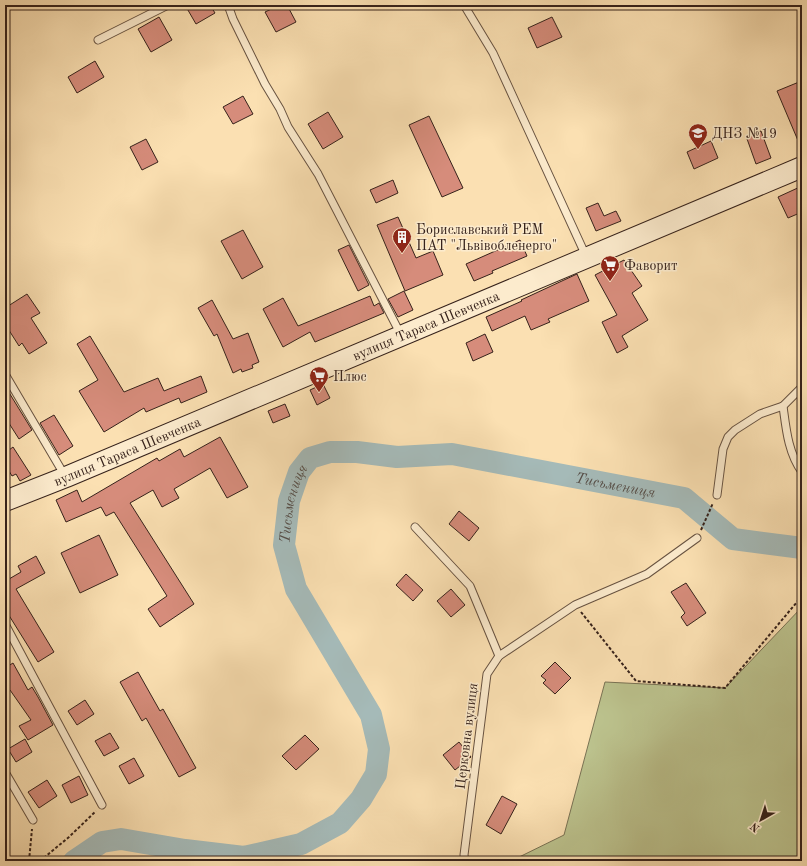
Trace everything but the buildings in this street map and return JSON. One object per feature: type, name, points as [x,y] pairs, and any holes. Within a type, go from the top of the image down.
[{"type":"main road","name":"вулиця Тараса Шевченка","points":[[5,501],[66,477],[802,167]]},
{"type":"lane","points":[[98,40],[168,5]]},
{"type":"lane","points":[[228,5],[233,19],[265,84],[288,126],[318,174],[401,335]]},
{"type":"lane","points":[[464,5],[493,53],[586,258]]},
{"type":"lane","points":[[5,374],[66,477]]},
{"type":"lane","points":[[717,495],[723,449],[728,437],[735,430],[760,414],[783,406],[802,387]]},
{"type":"lane","points":[[783,406],[787,437],[796,464],[802,472]]},
{"type":"lane","points":[[415,527],[470,586],[499,656]]},
{"type":"lane","name":"Церковна вулиця","points":[[465,861],[465,847],[487,674],[499,656],[575,605],[647,574],[697,538]]},
{"type":"lane","points":[[5,624],[102,805]]},
{"type":"lane","points":[[5,772],[33,820]]},
{"type":"path","points":[[697,538],[717,495]]},
{"type":"path","points":[[575,605],[636,680],[725,688],[802,596]]},
{"type":"path","points":[[40,861],[69,837],[102,805]]},
{"type":"path","points":[[29,861],[33,820]]},
{"type":"green space","points":[[802,607],[802,861],[511,861],[564,835],[605,682],[725,688]]},
{"type":"waterway","name":"Тисьмениця","points":[[74,861],[102,842],[121,839],[185,850],[244,857],[301,844],[340,823],[361,799],[376,774],[379,749],[371,715],[296,589],[284,545],[289,501],[299,472],[310,458],[330,452],[357,452],[397,457],[452,454],[684,498],[733,539],[802,548]]},
{"type":"place","name":"ДНЗ №19","points":[[698,150]]},
{"type":"place","name":"Бориславський РЕМ ПАТ \"Львівобленерго\"","points":[[402,254]]},
{"type":"place","name":"Фаворит","points":[[610,282]]},
{"type":"place","name":"Плюс","points":[[319,393]]}]
